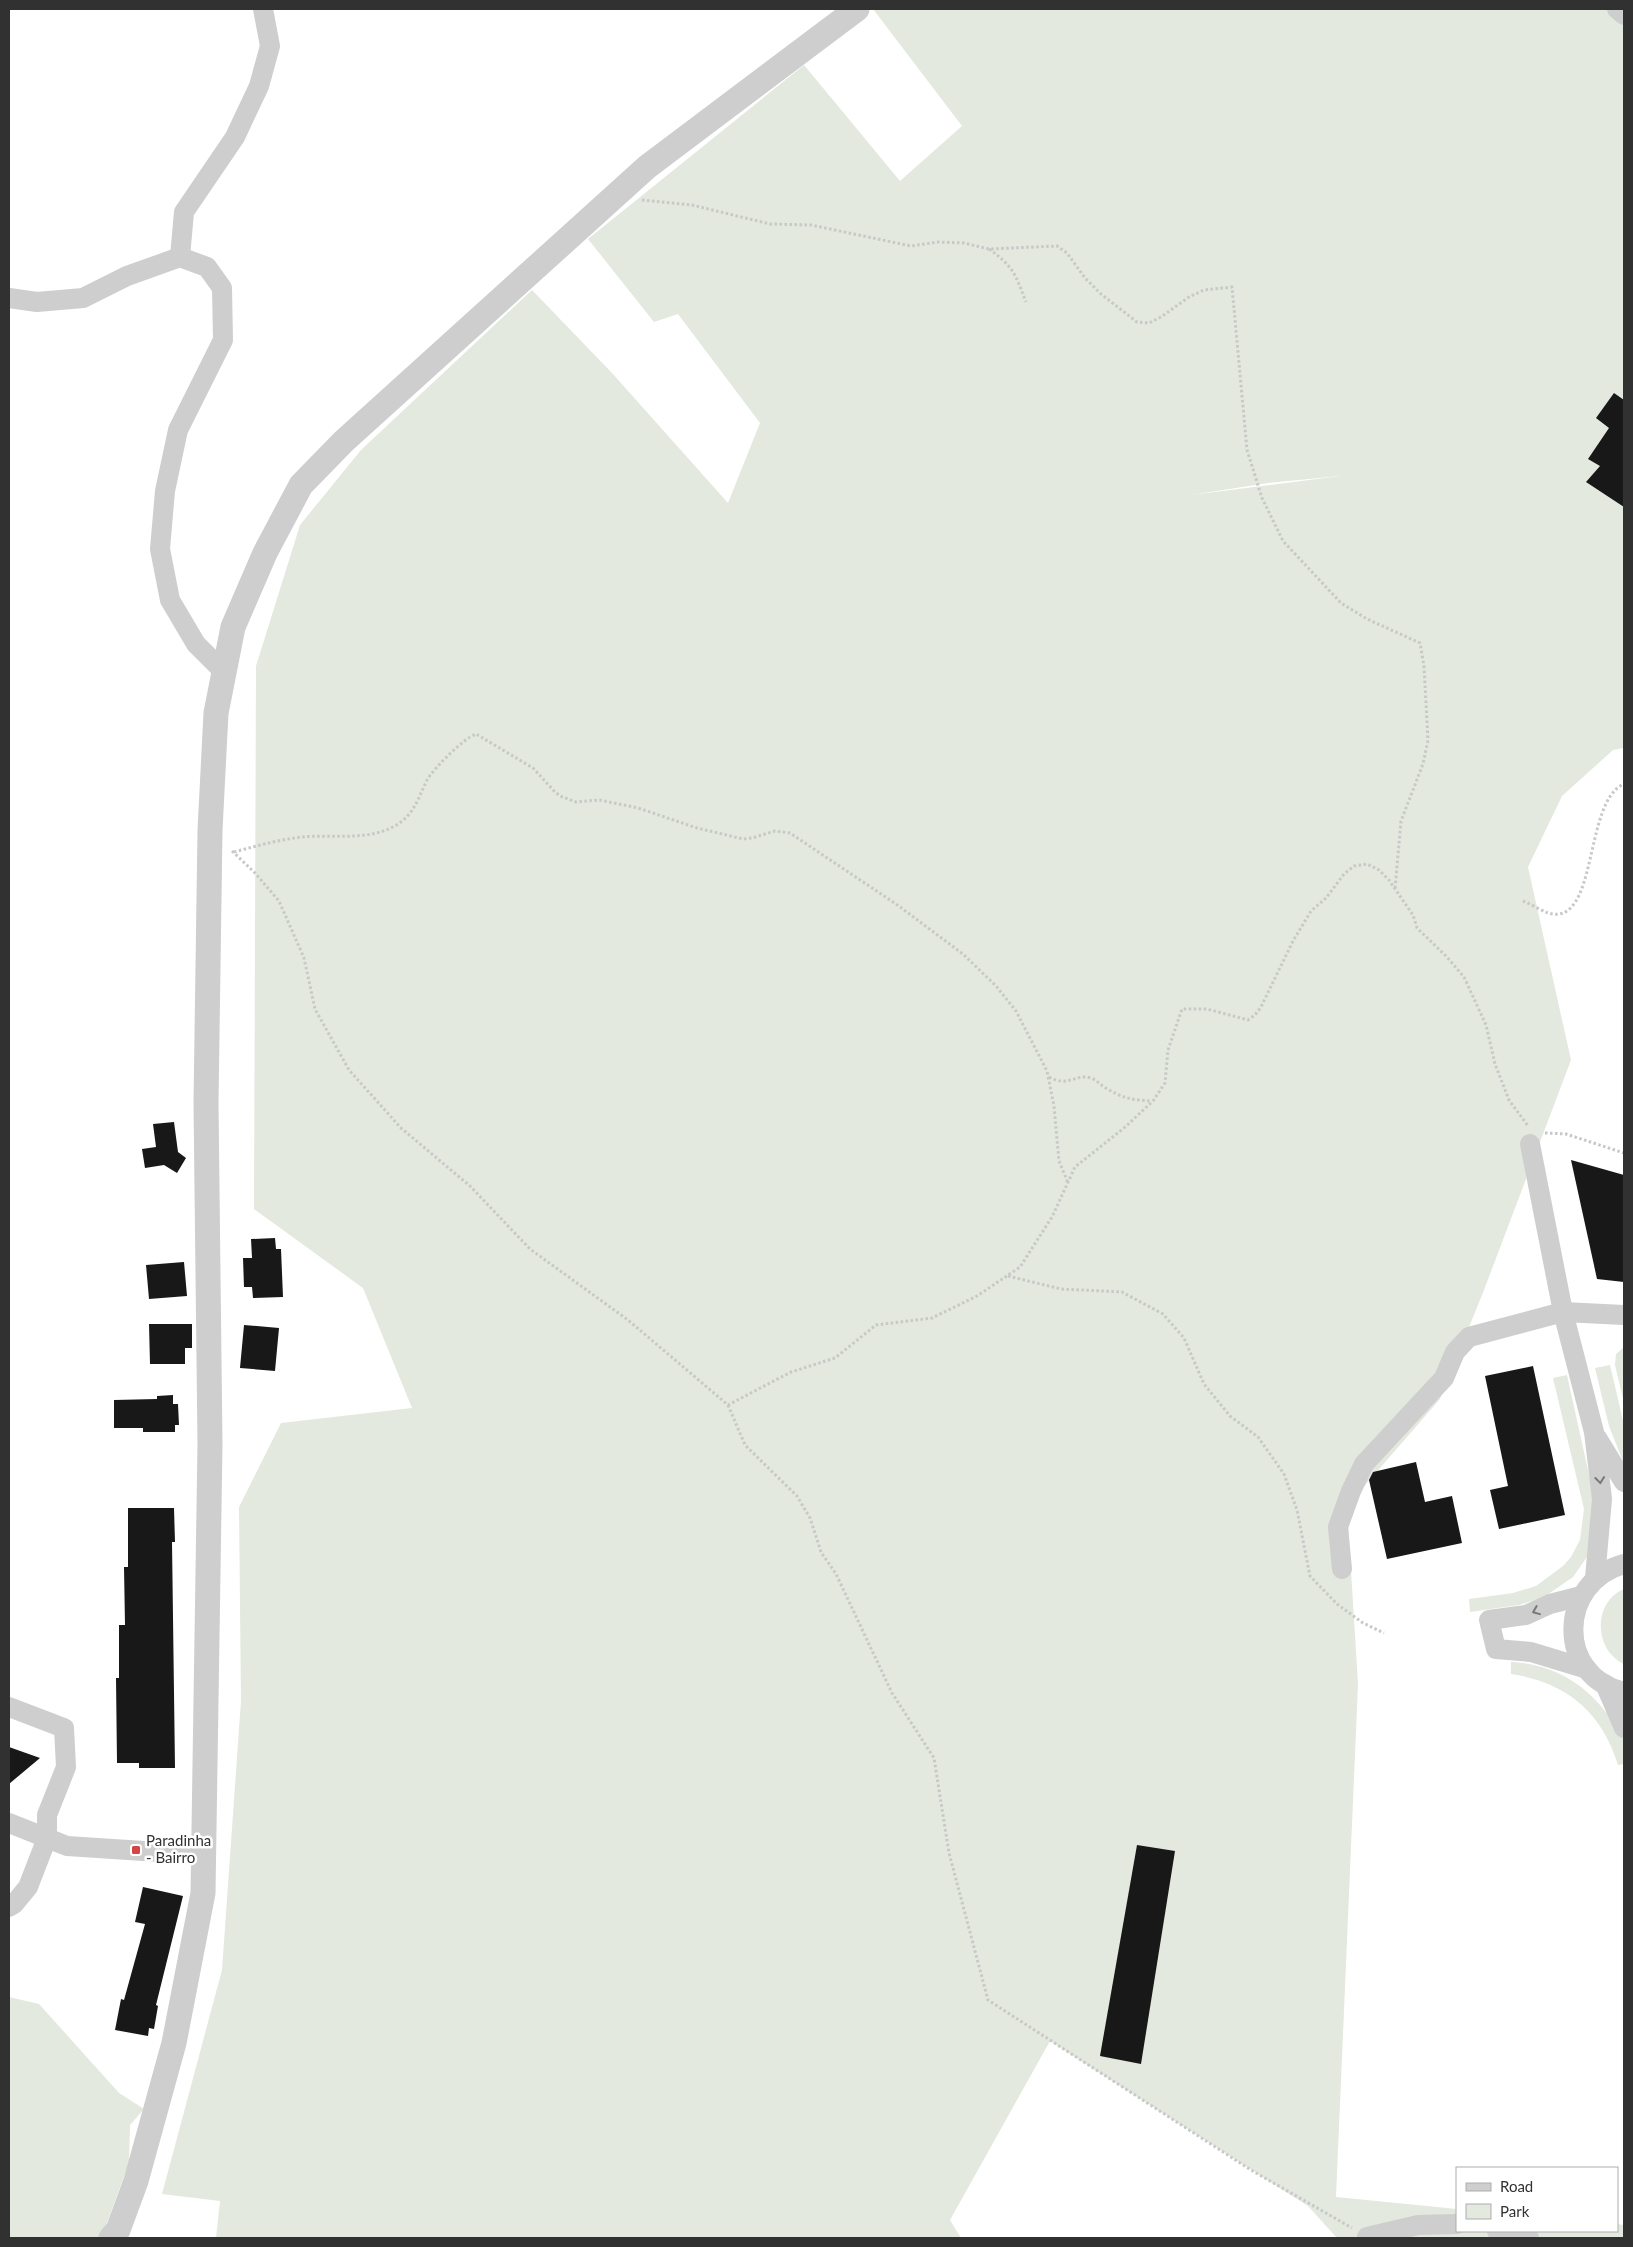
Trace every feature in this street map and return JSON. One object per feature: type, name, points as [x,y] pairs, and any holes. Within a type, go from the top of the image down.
[{"type":"street","points":[[180,257],[184,212],[235,137],[259,86],[270,46],[263,9]]},
{"type":"street","points":[[111,2238],[118,2230],[136,2181],[174,2044],[204,1893],[210,1444],[206,1103],[210,830],[216,713],[233,628],[265,553],[302,485],[344,441],[647,167],[857,9]]},
{"type":"street","points":[[1616,9],[1624,15]]},
{"type":"street","points":[[9,298],[37,302],[83,298],[128,276],[180,257],[206,267],[222,288],[223,340],[178,430],[165,492],[160,549],[170,600],[196,644],[224,672]]},
{"type":"street","points":[[1533,1139],[1563,1312],[1594,1432],[1602,1500],[1595,1578]]},
{"type":"street","points":[[1342,1569],[1338,1527],[1351,1491],[1364,1464],[1444,1378],[1455,1352],[1469,1337],[1563,1312],[1624,1315]]},
{"type":"street","points":[[1594,1432],[1624,1482]]},
{"type":"street","points":[[1624,1564],[1611,1567],[1595,1578],[1581,1596],[1574,1614],[1573,1633],[1578,1652],[1587,1669],[1605,1684],[1624,1692]]},
{"type":"street","points":[[1581,1596],[1550,1604],[1526,1615],[1489,1620],[1496,1649],[1531,1652],[1587,1669]]},
{"type":"street","points":[[1605,1684],[1624,1728]]},
{"type":"street","points":[[9,1707],[64,1728],[66,1767],[47,1815],[47,1838],[28,1887],[14,1904],[9,1907]]},
{"type":"street","points":[[9,1823],[67,1846],[205,1855]]},
{"type":"street","points":[[1367,2237],[1418,2225],[1456,2224]]},
{"type":"street","points":[[1502,2232],[1529,2238]]},
{"type":"path","points":[[614,197],[692,205],[770,224],[811,225],[911,246],[938,242],[964,243],[989,249],[1057,246],[1062,248],[1084,278],[1136,322],[1149,323],[1167,314],[1189,297],[1204,290],[1232,287],[1247,450],[1262,498],[1283,541],[1341,603],[1367,619],[1420,643],[1428,740],[1423,764],[1401,821],[1395,889]]},
{"type":"path","points":[[989,249],[1007,262],[1017,276],[1026,302]]},
{"type":"path","points":[[234,852],[271,842],[301,837],[358,836],[398,824],[412,810],[432,774],[468,736],[476,734],[534,768],[560,796],[576,802],[599,800],[638,808],[697,828],[743,839],[775,831],[798,836],[926,925],[963,954],[996,986],[1016,1012],[1039,1052],[1048,1077],[1054,1106],[1059,1161],[1068,1183]]},
{"type":"path","points":[[1523,901],[1549,913],[1562,912],[1575,905],[1584,883],[1604,806],[1612,794],[1624,784]]},
{"type":"path","points":[[210,830],[255,873],[279,901],[304,958],[315,1009],[349,1070],[401,1128],[470,1186],[530,1249],[628,1320],[728,1405],[744,1445],[797,1496],[821,1552],[836,1574],[892,1693],[934,1758],[949,1853],[988,2000],[1251,2170],[1367,2237]]},
{"type":"path","points":[[728,1405],[791,1372],[835,1358],[876,1325],[932,1318],[977,1296],[1020,1267],[1052,1217],[1075,1167],[1124,1128],[1153,1101],[1165,1083],[1168,1050],[1182,1009],[1207,1009],[1248,1020],[1255,1015],[1311,911],[1326,898],[1344,874],[1354,866],[1367,864],[1379,870],[1395,889],[1413,916],[1417,928],[1446,956],[1464,977],[1486,1024],[1495,1064],[1509,1100],[1533,1139],[1566,1134],[1624,1154]]},
{"type":"path","points":[[1048,1077],[1060,1082],[1085,1077],[1092,1078],[1106,1088],[1128,1099],[1153,1101]]},
{"type":"path","points":[[1008,1275],[1061,1289],[1122,1292],[1164,1314],[1184,1338],[1204,1384],[1230,1416],[1258,1437],[1284,1474],[1297,1510],[1310,1576],[1337,1604],[1363,1623],[1384,1633]]},
{"type":"green space","points":[[873,9],[1606,9],[1624,20],[1624,748],[1613,750],[1562,796],[1528,867],[1571,1060],[1484,1290],[1440,1399],[1347,1506],[1358,1684],[1336,2197],[1456,2209],[1456,2232],[1618,2232],[1618,2224],[1624,2225],[1624,2238],[1337,2238],[1308,2206],[1050,2041],[950,2220],[961,2238],[216,2238],[220,2201],[162,2194],[222,1970],[241,1701],[239,1507],[281,1423],[412,1408],[363,1288],[254,1209],[256,666],[300,525],[361,450],[532,290],[612,373],[728,503],[760,423],[678,314],[654,322],[588,239],[804,65],[900,181],[962,126]],"holes":[[[1340,476],[1191,495],[1268,483]]]},
{"type":"green space","points":[[1624,1347],[1624,1403],[1615,1365],[1616,1354]]},
{"type":"green space","points":[[1610,1365],[1624,1425],[1624,1464],[1609,1426],[1595,1368]]},
{"type":"green space","points":[[1567,1375],[1597,1511],[1589,1554],[1573,1577],[1544,1597],[1519,1605],[1470,1612],[1469,1599],[1513,1593],[1536,1586],[1563,1566],[1571,1557],[1580,1540],[1584,1509],[1553,1378]]},
{"type":"green space","points":[[1624,1589],[1624,1664],[1614,1658],[1607,1649],[1602,1638],[1601,1626],[1606,1604],[1614,1595]]},
{"type":"green space","points":[[1511,1662],[1540,1666],[1553,1671],[1577,1684],[1588,1693],[1599,1703],[1621,1734],[1625,1744],[1624,1764],[1618,1765],[1611,1746],[1602,1730],[1592,1715],[1579,1703],[1565,1692],[1549,1684],[1511,1674]]},
{"type":"green space","points":[[9,1997],[39,2004],[119,2093],[144,2109],[130,2125],[129,2163],[102,2236],[99,2238],[9,2238]]},
{"type":"building","points":[[1614,393],[1624,400],[1624,507],[1586,482],[1600,466],[1588,459],[1609,428],[1596,418]]},
{"type":"building","points":[[174,1122],[178,1152],[186,1158],[177,1173],[164,1165],[145,1168],[142,1149],[156,1147],[153,1124]]},
{"type":"building","points":[[1571,1160],[1624,1175],[1624,1282],[1597,1279]]},
{"type":"building","points":[[275,1238],[276,1249],[281,1249],[283,1297],[253,1298],[252,1287],[244,1287],[243,1258],[252,1258],[251,1239]]},
{"type":"building","points":[[184,1262],[187,1296],[149,1299],[146,1265]]},
{"type":"building","points":[[149,1324],[192,1324],[192,1348],[185,1348],[185,1364],[150,1364]]},
{"type":"building","points":[[244,1325],[279,1328],[275,1371],[240,1368]]},
{"type":"building","points":[[1533,1366],[1565,1515],[1499,1529],[1490,1490],[1508,1486],[1485,1376]]},
{"type":"building","points":[[173,1395],[173,1404],[178,1404],[179,1425],[175,1425],[175,1432],[143,1432],[143,1428],[114,1428],[114,1400],[157,1399],[157,1396]]},
{"type":"building","points":[[1416,1462],[1425,1502],[1452,1496],[1462,1543],[1387,1559],[1369,1480],[1373,1472]]},
{"type":"building","points":[[128,1508],[174,1508],[175,1542],[172,1542],[175,1768],[139,1768],[139,1763],[117,1763],[116,1678],[119,1678],[119,1625],[125,1625],[124,1567],[128,1567]]},
{"type":"building","points":[[9,1747],[40,1758],[9,1784]]},
{"type":"building","points":[[1137,1845],[1175,1851],[1141,2064],[1100,2056]]},
{"type":"building","points":[[143,1887],[183,1896],[156,2005],[158,2006],[154,2029],[149,2028],[148,2036],[115,2030],[121,1999],[124,2000],[145,1924],[135,1922]]},
{"type":"place","name":"Paradinha - Bairro","points":[[136,1850]]}]
